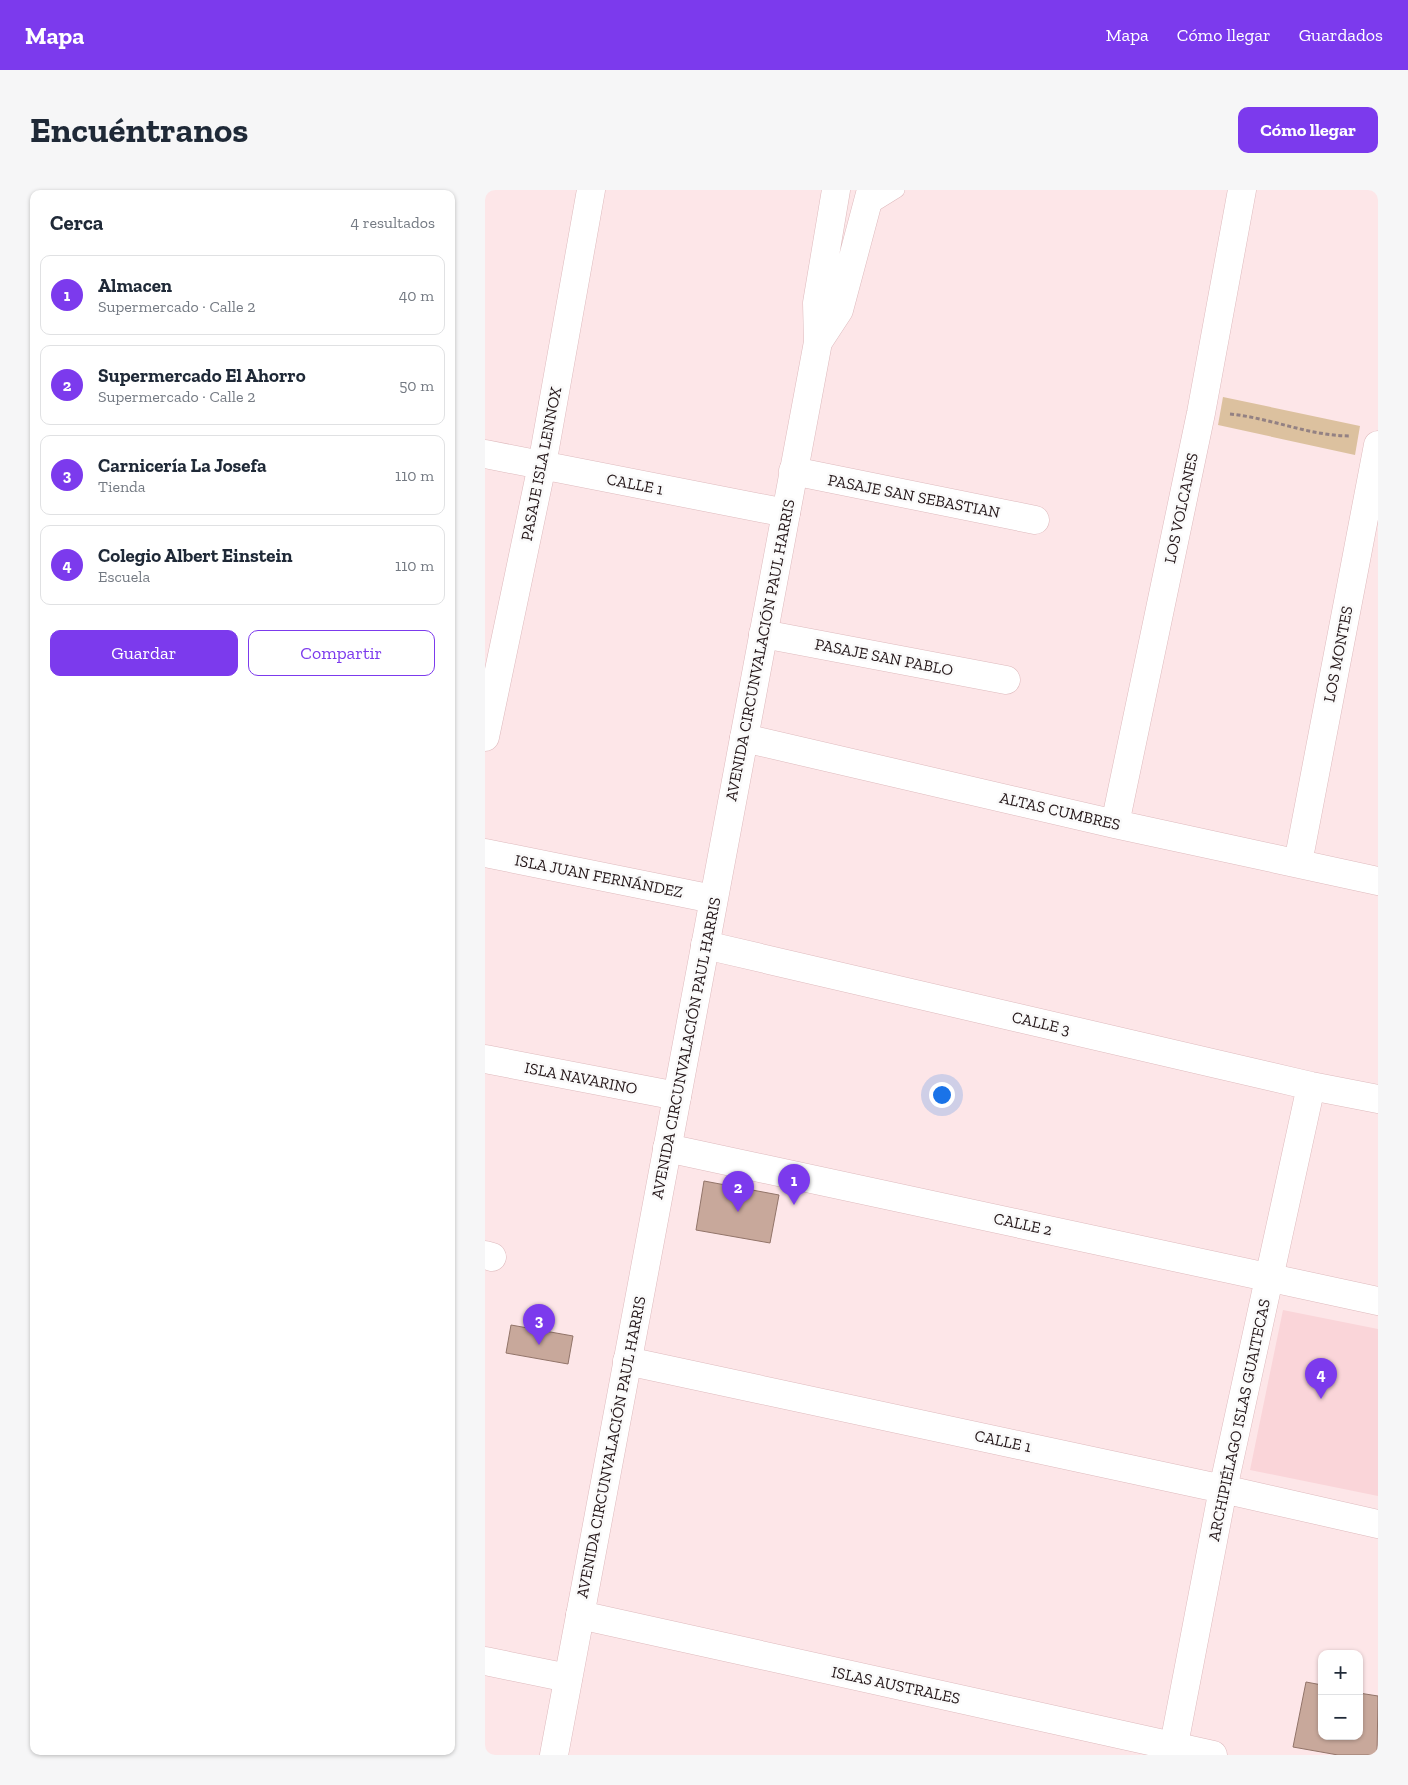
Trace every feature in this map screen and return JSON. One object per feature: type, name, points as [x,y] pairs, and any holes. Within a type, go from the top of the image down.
[{"type":"street","name":"PASAJE ISLA LENNOX","points":[[485,737],[542,465],[591,190]]},
{"type":"street","name":"AVENIDA CIRCUNVALACIÓN PAUL HARRIS","points":[[554,1755],[818,342],[817,303],[836,190]]},
{"type":"street","name":"LOS VOLCANES","points":[[1115,824],[1201,412],[1242,190]]},
{"type":"street","name":"AVENIDA CIRCUNVALACIÓN PAUL HARRIS","points":[[818,342],[839,310],[869,199]]},
{"type":"street","name":"LOS MONTES","points":[[1298,863],[1368,440]]},
{"type":"street","name":"CALLE 1","points":[[485,454],[786,513]]},
{"type":"street","name":"PASAJE SAN SEBASTIAN","points":[[793,472],[1035,520]]},
{"type":"street","name":"PASAJE SAN PABLO","points":[[763,634],[1006,680]]},
{"type":"street","name":"ALTAS CUMBRES","points":[[744,738],[1115,824],[1378,881]]},
{"type":"street","name":"ISLA JUAN FERNÁNDEZ","points":[[485,853],[713,899]]},
{"type":"street","name":"CALLE 3","points":[[705,945],[1311,1086],[1378,1099]]},
{"type":"street","name":"ISLA NAVARINO","points":[[485,1059],[677,1096]]},
{"type":"street","name":"ARCHIPIÉLAGO ISLAS GUAITECAS","points":[[1173,1751],[1223,1489],[1311,1086]]},
{"type":"street","name":"CALLE 2","points":[[667,1148],[1270,1277],[1378,1302]]},
{"type":"street","name":"CALLE 1","points":[[627,1361],[1378,1524]]},
{"type":"street","name":"ISLAS AUSTRALES","points":[[580,1615],[1173,1751],[1213,1755]]},
{"type":"street","points":[[485,1661],[568,1678]]},
{"type":"lane","points":[[869,199],[897,190]]},
{"type":"path","points":[[1201,412],[1250,416],[1332,436],[1368,440]]},
{"type":"shaded area","points":[[1223,397],[1360,426],[1355,455],[1218,425]]},
{"type":"shaded area","points":[[1283,1310],[1378,1329],[1378,1496],[1250,1470]]},
{"type":"building","points":[[704,1181],[779,1195],[770,1243],[696,1230]]},
{"type":"building","points":[[511,1325],[573,1336],[568,1364],[506,1353]]},
{"type":"building","points":[[1306,1682],[1318,1684],[1318,1740],[1363,1740],[1363,1694],[1378,1696],[1377,1755],[1338,1755],[1293,1747]]},
{"type":"place","name":"Almacen","points":[[794,1205]]},
{"type":"place","name":"Supermercado El Ahorro","points":[[738,1212]]},
{"type":"place","name":"Carnicería La Josefa","points":[[539,1345]]},
{"type":"place","name":"Colegio Albert Einstein","points":[[1321,1399]]}]
